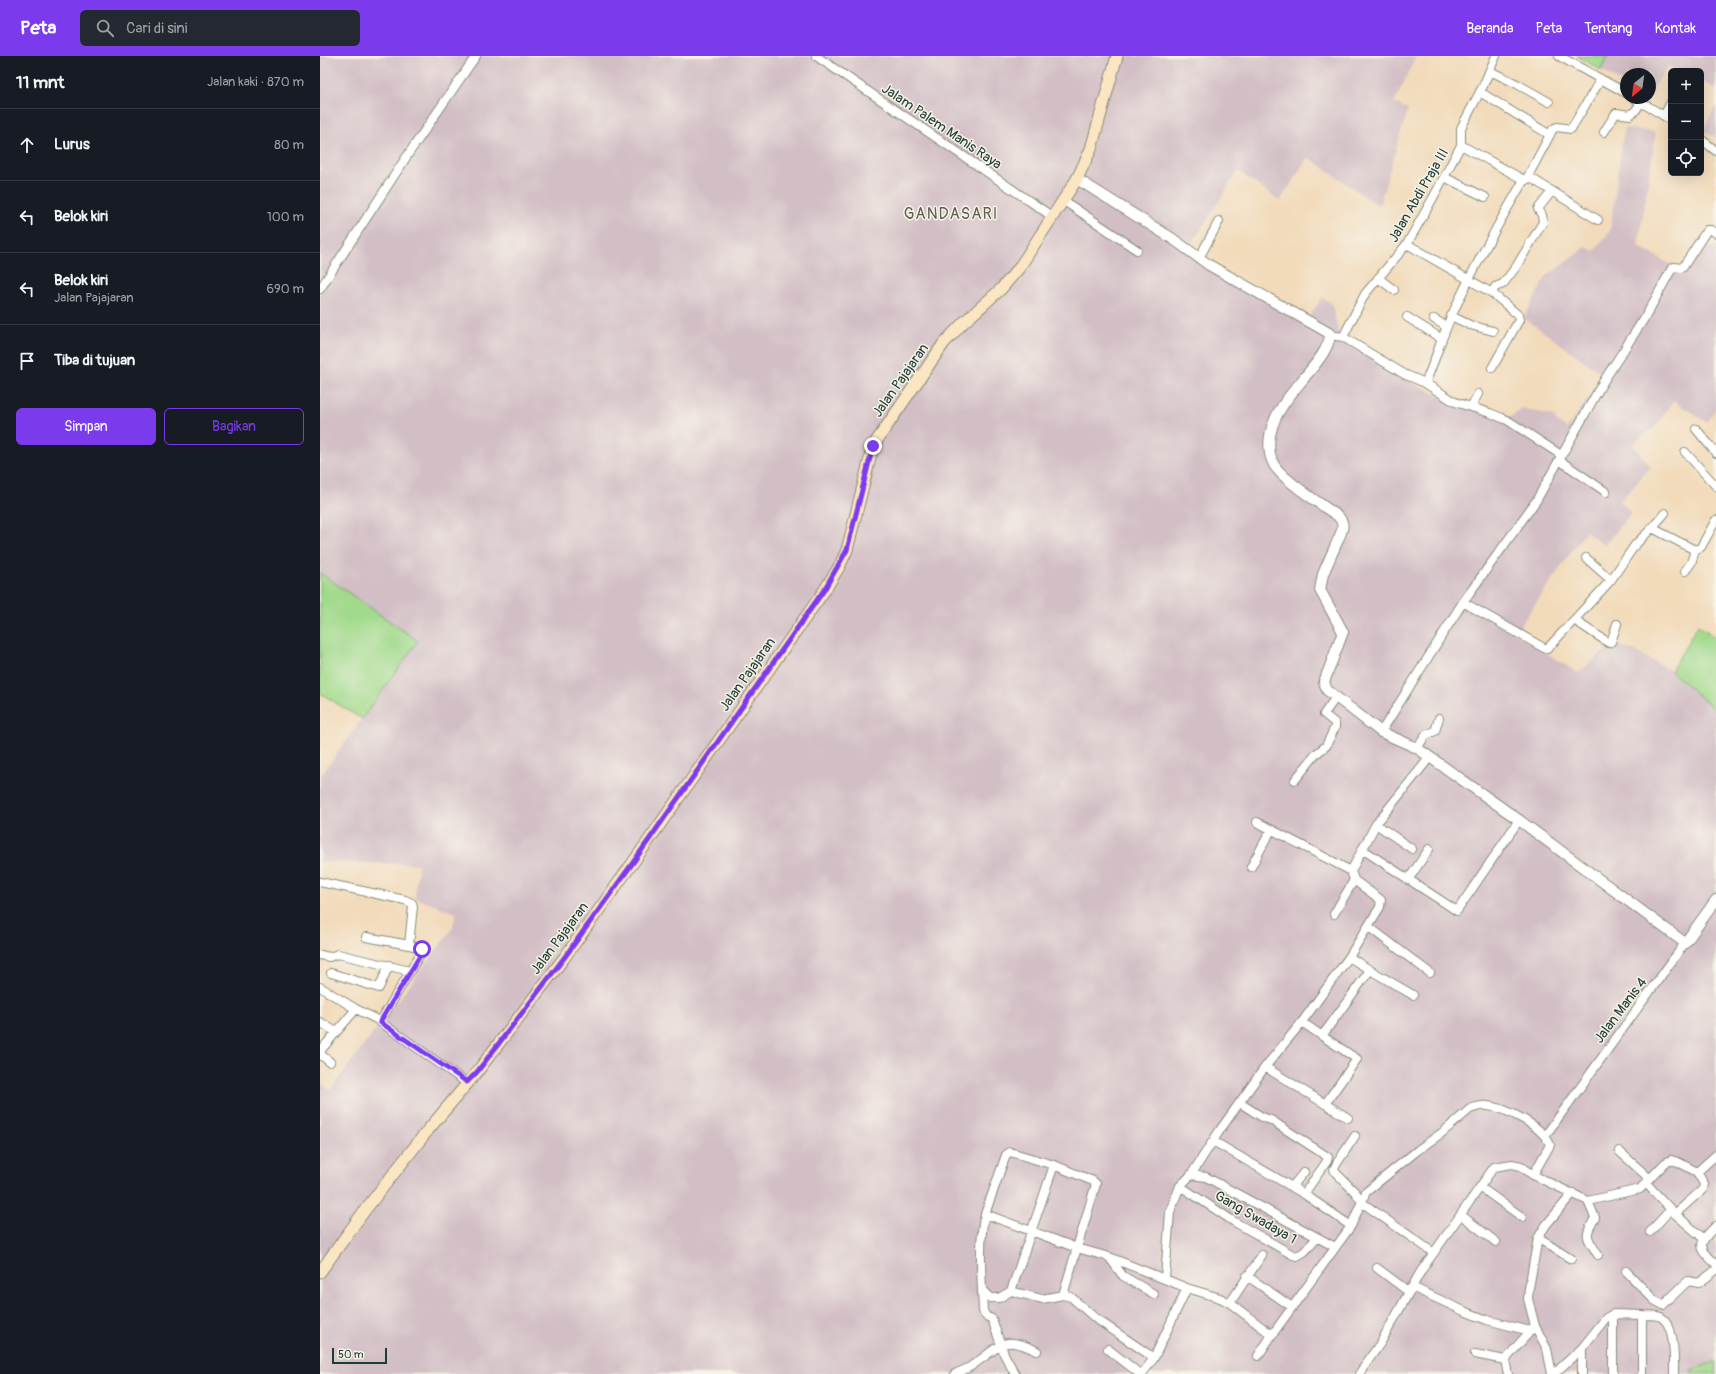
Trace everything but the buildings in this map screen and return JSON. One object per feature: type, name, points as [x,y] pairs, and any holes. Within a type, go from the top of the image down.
[{"type":"main road","name":"Jalan Pajajaran","points":[[320,1272],[403,1162],[467,1082],[477,1072],[564,958],[632,864],[831,579],[847,550],[871,450],[885,427],[944,343],[1010,278],[1029,255],[1064,201],[1077,179],[1091,149],[1117,56]]},
{"type":"street","points":[[320,289],[409,153],[476,56]]},
{"type":"street","name":"Jalam Palem Manis Raya","points":[[816,56],[1053,217]]},
{"type":"street","name":"Jalan Abdi Praja III","points":[[1342,337],[1365,294],[1407,244],[1461,145],[1461,128],[1480,92],[1496,56]]},
{"type":"street","points":[[1559,56],[1620,90]]},
{"type":"street","points":[[1490,71],[1549,102]]},
{"type":"street","points":[[1425,382],[1451,316],[1517,192],[1553,129],[1557,127],[1571,129],[1600,79]]},
{"type":"street","points":[[1480,92],[1550,135]]},
{"type":"street","points":[[1604,132],[1616,113],[1630,115],[1636,110],[1637,104]]},
{"type":"street","points":[[1644,104],[1667,118],[1670,104]]},
{"type":"street","points":[[1702,140],[1716,152]]},
{"type":"street","points":[[1461,145],[1525,180],[1531,178],[1598,220]]},
{"type":"street","points":[[1444,176],[1485,197]]},
{"type":"street","points":[[1077,179],[1173,239],[1209,265],[1329,333],[1330,335],[1342,337],[1404,374],[1425,382],[1455,402],[1507,420],[1606,492]]},
{"type":"street","points":[[1492,293],[1495,287],[1503,284],[1523,257],[1544,222],[1538,209],[1552,191]]},
{"type":"street","points":[[1064,201],[1137,250]]},
{"type":"street","points":[[1199,258],[1219,221]]},
{"type":"street","points":[[1381,732],[1462,602],[1536,501],[1603,382],[1647,314],[1670,271],[1674,266],[1681,268],[1684,267],[1707,230],[1711,230],[1716,233]]},
{"type":"street","points":[[1407,244],[1492,293],[1515,313],[1519,320],[1492,368]]},
{"type":"street","points":[[1378,278],[1394,290]]},
{"type":"street","points":[[1451,316],[1470,325],[1493,331]]},
{"type":"street","points":[[1407,317],[1442,339]]},
{"type":"street","points":[[1434,319],[1447,327]]},
{"type":"street","points":[[1330,335],[1323,353],[1277,413],[1272,428],[1269,450],[1275,466],[1292,483],[1338,516],[1342,522],[1343,528],[1323,574],[1320,590],[1343,632],[1324,682],[1327,690],[1381,732],[1417,748],[1430,757],[1519,820],[1686,943]]},
{"type":"street","points":[[1471,407],[1478,394]]},
{"type":"street","points":[[1696,429],[1716,453]]},
{"type":"street","points":[[1685,452],[1716,486]]},
{"type":"street","points":[[1462,602],[1547,649],[1611,580],[1635,545],[1665,513]]},
{"type":"street","points":[[1685,571],[1691,563],[1695,550],[1701,547],[1716,520]]},
{"type":"street","points":[[1652,528],[1695,550]]},
{"type":"street","points":[[1586,558],[1611,580]]},
{"type":"street","points":[[1574,620],[1609,644],[1617,624]]},
{"type":"street","points":[[1295,780],[1316,754],[1326,746],[1336,727],[1335,724],[1324,714],[1336,697]]},
{"type":"street","points":[[1417,748],[1426,735],[1435,731],[1440,718]]},
{"type":"street","points":[[1351,871],[1376,824],[1430,757]]},
{"type":"street","points":[[1362,849],[1457,911],[1519,820]]},
{"type":"street","points":[[1165,1278],[1170,1212],[1180,1186],[1191,1175],[1265,1067],[1302,1022],[1349,957],[1380,907],[1381,900],[1354,880],[1351,871],[1257,822]]},
{"type":"street","points":[[1376,824],[1412,850]]},
{"type":"street","points":[[1251,867],[1271,830]]},
{"type":"street","points":[[1408,880],[1429,849]]},
{"type":"street","points":[[1334,914],[1354,880]]},
{"type":"street","points":[[320,882],[412,903],[413,909],[409,945]]},
{"type":"street","name":"Jalan Manis 4","points":[[1545,1136],[1716,900]]},
{"type":"street","points":[[1369,927],[1430,973]]},
{"type":"street","points":[[366,937],[409,945],[422,950],[380,1022]]},
{"type":"street","points":[[320,955],[328,957],[336,954],[410,971]]},
{"type":"street","points":[[1349,957],[1413,995]]},
{"type":"street","points":[[331,973],[379,988],[389,965]]},
{"type":"street","points":[[1322,1036],[1370,970]]},
{"type":"street","points":[[320,986],[356,1009],[380,1022],[467,1082]]},
{"type":"street","points":[[330,1062],[320,1053],[356,1009]]},
{"type":"street","points":[[320,1022],[336,1032]]},
{"type":"street","points":[[1302,1022],[1357,1059],[1325,1104]]},
{"type":"street","points":[[1265,1067],[1348,1118]]},
{"type":"street","points":[[1240,1103],[1276,1123],[1328,1157],[1327,1161],[1304,1194]]},
{"type":"street","points":[[1258,1356],[1366,1205],[1369,1189],[1443,1132],[1470,1109],[1489,1106],[1530,1123],[1545,1136],[1550,1144],[1534,1175]]},
{"type":"street","points":[[1355,1136],[1337,1163],[1334,1169],[1335,1172],[1366,1205],[1434,1253]]},
{"type":"street","points":[[1214,1141],[1304,1194],[1351,1226]]},
{"type":"street","points":[[1619,1151],[1648,1181],[1673,1211],[1703,1238]]},
{"type":"street","points":[[1015,1374],[1004,1354],[992,1319],[986,1316],[983,1311],[983,1222],[1006,1155],[1010,1152],[1054,1165],[1088,1178],[1096,1184],[1063,1295]]},
{"type":"street","points":[[1697,1172],[1716,1155]]},
{"type":"street","points":[[1588,1201],[1640,1189],[1664,1163],[1671,1160],[1697,1172],[1704,1184],[1703,1189],[1673,1211],[1650,1232]]},
{"type":"street","points":[[983,1291],[990,1298],[999,1298],[1011,1291],[1054,1165]]},
{"type":"street","points":[[1360,1374],[1381,1342],[1411,1289],[1434,1253],[1492,1169],[1497,1166],[1516,1165],[1588,1201],[1595,1218],[1587,1234],[1598,1255]]},
{"type":"street","points":[[1292,1187],[1304,1172]]},
{"type":"street","points":[[1191,1175],[1206,1177],[1335,1247]]},
{"type":"street","name":"Gang Swadaya 1","points":[[1180,1186],[1233,1221],[1293,1255],[1297,1256],[1304,1252],[1317,1238]]},
{"type":"street","points":[[1480,1187],[1522,1217]]},
{"type":"street","points":[[1573,1193],[1546,1225],[1538,1238],[1528,1299],[1533,1328],[1547,1349],[1553,1374],[1582,1348],[1606,1318],[1613,1314],[1642,1318],[1658,1316],[1666,1322],[1672,1334],[1674,1374]]},
{"type":"street","points":[[985,1214],[1032,1230],[1077,1248],[1108,1257],[1165,1278],[1187,1288],[1213,1295],[1230,1303],[1272,1335]]},
{"type":"street","points":[[1461,1215],[1496,1242]]},
{"type":"street","points":[[1716,1226],[1703,1238],[1702,1247],[1703,1251],[1716,1264]]},
{"type":"street","points":[[1538,1238],[1571,1259]]},
{"type":"street","points":[[1230,1303],[1262,1255]]},
{"type":"street","points":[[1108,1257],[1123,1276],[1154,1294]]},
{"type":"street","points":[[1377,1268],[1396,1282],[1487,1320],[1533,1328]]},
{"type":"street","points":[[1626,1271],[1654,1300],[1663,1305],[1688,1281],[1699,1283],[1716,1270]]},
{"type":"street","points":[[1247,1276],[1292,1307]]},
{"type":"street","points":[[1108,1349],[1141,1374],[1154,1358],[1187,1288]]},
{"type":"street","points":[[1011,1291],[1042,1299],[1063,1295],[1071,1297],[1095,1318],[1154,1358]]},
{"type":"street","points":[[1613,1314],[1613,1374]]},
{"type":"street","points":[[1642,1318],[1642,1374]]},
{"type":"street","points":[[1505,1360],[1533,1328]]},
{"type":"street","points":[[955,1374],[974,1364],[1001,1344],[1014,1342],[1037,1351]]},
{"type":"street","points":[[1582,1348],[1582,1374]]},
{"type":"street","points":[[1475,1354],[1505,1360]]},
{"type":"street","points":[[1505,1360],[1508,1374]]},
{"type":"shaded area","points":[[320,56],[1416,56],[1394,103],[1408,109],[1379,206],[1308,157],[1280,201],[1238,171],[1188,249],[1234,277],[1310,316],[1322,297],[1332,304],[1340,339],[1415,384],[1462,406],[1492,409],[1510,418],[1521,408],[1554,416],[1557,422],[1567,429],[1604,375],[1524,318],[1546,277],[1586,247],[1594,251],[1610,231],[1624,128],[1656,132],[1638,246],[1683,271],[1702,245],[1716,248],[1716,409],[1707,422],[1673,401],[1656,426],[1632,444],[1651,467],[1620,501],[1631,513],[1604,546],[1586,531],[1515,633],[1578,673],[1613,644],[1635,651],[1671,671],[1716,711],[1716,1374],[320,1374],[320,1082],[330,1090],[452,929],[456,913],[415,898],[418,864],[320,862],[320,777],[418,641],[320,573]]},
{"type":"shaded area","points":[[1608,56],[1716,56],[1716,89],[1704,83],[1704,68],[1672,68],[1668,66],[1656,83],[1656,68],[1620,68],[1620,81],[1601,70]]},
{"type":"shaded area","points":[[1716,106],[1716,137],[1704,132],[1704,127]]},
{"type":"green space","points":[[1577,56],[1608,56],[1601,70]]},
{"type":"green space","points":[[320,573],[418,641],[362,719],[320,693]]},
{"type":"green space","points":[[1698,625],[1716,638],[1716,711],[1671,671]]},
{"type":"green space","points":[[1716,1362],[1716,1374],[1693,1374],[1691,1370]]},
{"type":"district","name":"GANDASARI","points":[[951,213]]},
{"type":"route","points":[[422,949],[421,954],[380,1022],[467,1082],[477,1072],[564,958],[632,864],[824,590],[844,558],[847,550],[873,446]]}]
